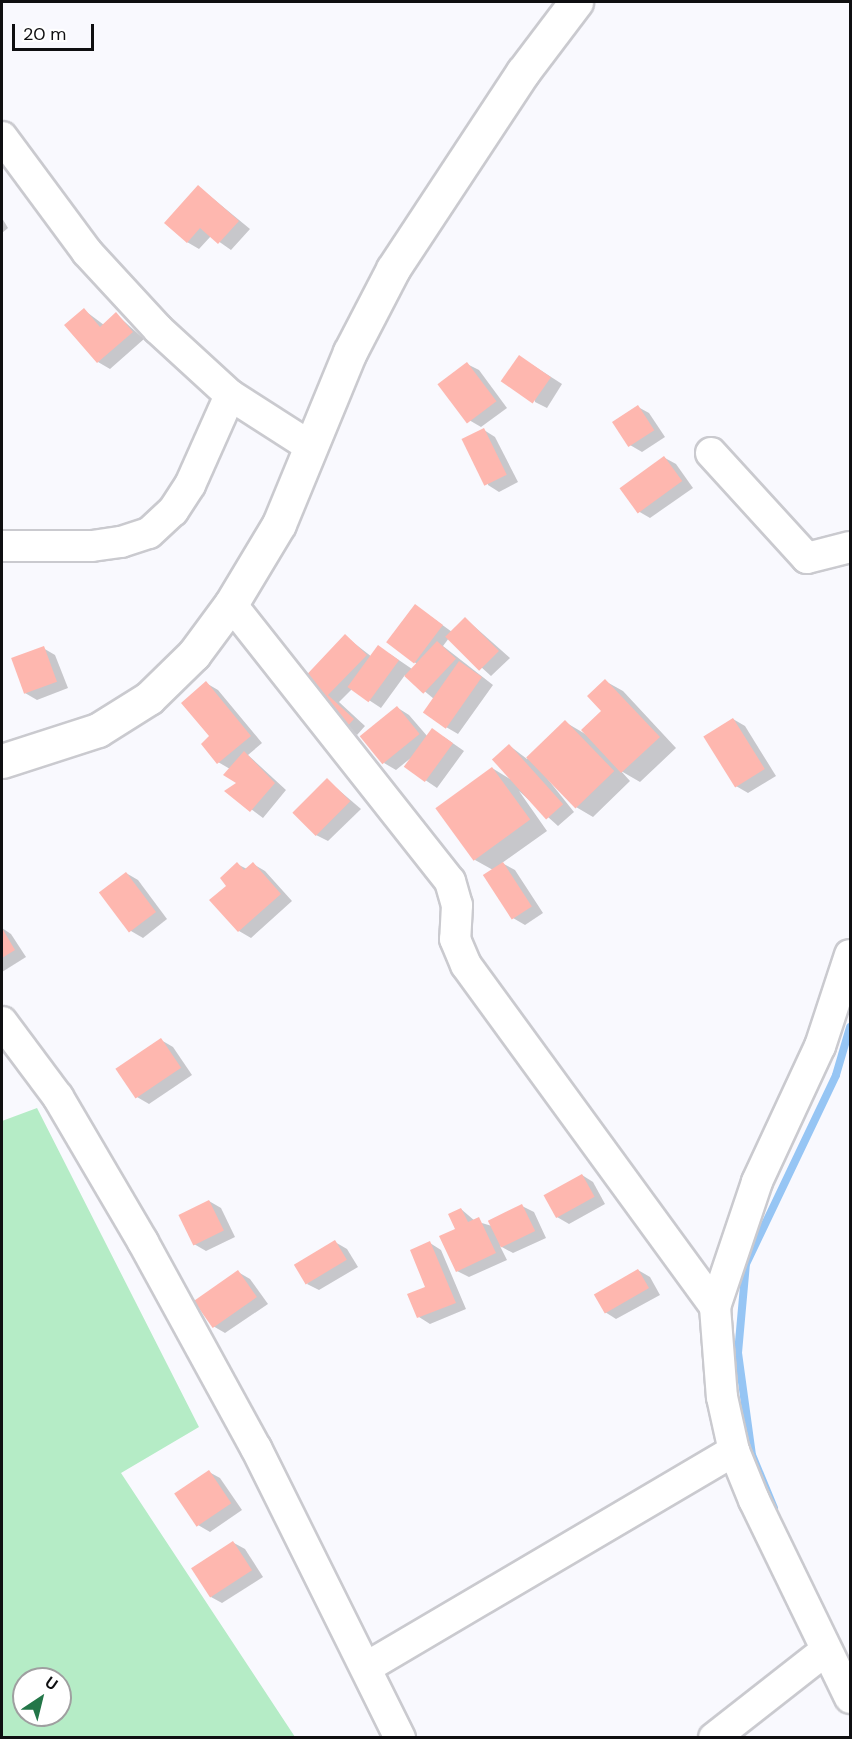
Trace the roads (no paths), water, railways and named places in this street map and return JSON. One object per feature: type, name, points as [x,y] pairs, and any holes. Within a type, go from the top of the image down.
[{"type":"main road","points":[[2,762],[98,730],[149,698],[194,654],[231,604],[279,524],[303,441],[393,269],[523,72],[576,2]]},
{"type":"street","points":[[5,149],[87,252],[158,329],[235,397],[303,441]]},
{"type":"street","points":[[2,546],[92,546],[122,542],[149,532],[173,511],[190,485],[235,397]]},
{"type":"street","points":[[711,453],[807,558],[850,548]]},
{"type":"street","points":[[231,604],[450,881],[457,905],[455,939],[476,981],[715,1307]]},
{"type":"street","points":[[850,955],[820,1046],[757,1182],[715,1307],[722,1397],[734,1451],[825,1650],[850,1698]]},
{"type":"street","points":[[2,1022],[86,1140],[256,1448],[400,1737]]},
{"type":"street","points":[[367,1667],[734,1451]]},
{"type":"street","points":[[714,1737],[825,1650]]},
{"type":"waterway","points":[[774,1508],[752,1455],[738,1353],[746,1264],[836,1075],[850,1027]]}]
